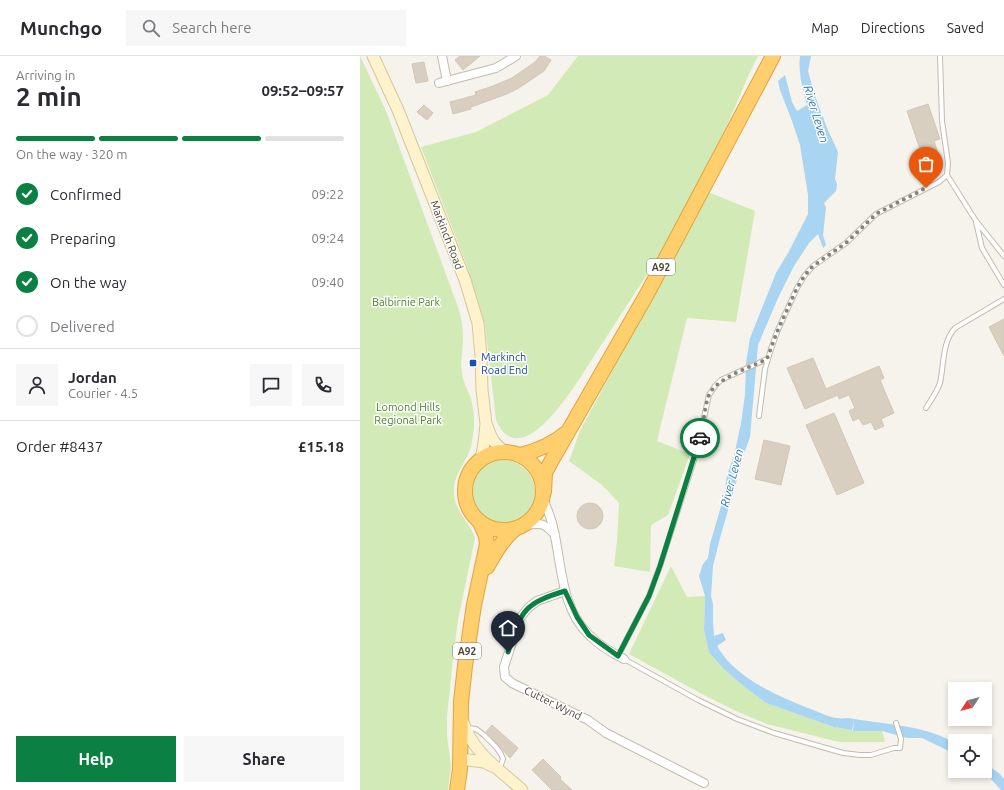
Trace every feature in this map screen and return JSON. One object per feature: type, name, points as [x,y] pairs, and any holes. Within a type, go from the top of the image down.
[{"type":"highway","name":"A92","points":[[479,583],[499,546],[507,536],[532,519],[538,512],[543,495],[545,473],[647,294],[773,56]]},
{"type":"highway","name":"A92","points":[[520,455],[533,452],[559,439],[571,429]]},
{"type":"highway","name":"A92","points":[[520,527],[506,531],[496,530],[480,522],[472,513],[467,503],[465,491],[467,479],[472,468],[488,455],[497,452],[520,455],[530,461],[537,470],[542,481],[543,495]]},
{"type":"highway","name":"A92","points":[[457,790],[461,758],[461,702],[465,666],[474,605],[487,544],[486,536],[480,522]]},
{"type":"main road","name":"Markinch Road","points":[[373,56],[398,110],[465,280],[478,323],[482,390],[486,424],[481,460]]},
{"type":"main road","name":"Markinch Road","points":[[486,424],[494,442],[499,448],[506,452]]},
{"type":"main road","points":[[462,721],[475,747],[497,769],[522,790]]},
{"type":"main road","points":[[461,758],[484,762],[497,769]]},
{"type":"street","points":[[442,56],[447,81]]},
{"type":"street","points":[[439,82],[496,68],[516,56]]},
{"type":"street","points":[[543,495],[553,525],[565,591],[578,620],[589,635],[621,658]]},
{"type":"street","points":[[520,527],[540,523],[545,525],[555,536]]},
{"type":"street","name":"Cutter Wynd","points":[[565,591],[537,601],[524,613],[518,623],[504,667],[505,677],[512,683],[588,720],[606,733],[704,783]]},
{"type":"lane","points":[[940,56],[942,121],[948,163],[947,175],[976,221],[1004,256]]},
{"type":"lane","points":[[759,416],[767,359],[777,332],[797,288],[805,275],[813,266],[846,243],[876,214],[939,182],[947,175]]},
{"type":"lane","points":[[976,221],[982,248],[1004,285]]},
{"type":"lane","points":[[926,408],[940,383],[947,343],[951,333],[955,328],[1004,300]]},
{"type":"lane","points":[[767,359],[721,380],[715,386],[710,395],[696,454],[660,566],[649,596],[621,658],[698,700],[737,719],[788,737],[843,753],[871,755],[894,748],[900,748],[901,739],[896,723]]},
{"type":"lane","points":[[462,721],[466,727],[479,730],[499,750],[503,759],[502,764],[497,769]]},
{"type":"green space","name":"Lomond Hills Regional Park","points":[[360,56],[386,111],[458,307],[463,333],[461,364],[462,373],[472,401],[474,413],[474,430],[471,448],[454,485],[455,499],[459,511],[473,532],[475,538],[458,620],[453,659],[447,716],[447,736],[451,765],[448,790],[360,790]]},
{"type":"green space","points":[[578,56],[758,56],[723,134],[662,252],[580,379],[566,398],[552,416],[536,430],[521,438],[508,435],[496,420],[485,325],[467,266],[421,147],[476,132],[548,95]]},
{"type":"green space","points":[[708,192],[755,211],[736,322],[687,318],[657,441],[690,454],[668,515],[651,525],[650,572],[614,566],[619,503],[602,485],[569,461],[580,431]]},
{"type":"green space","points":[[497,460],[509,460],[526,469],[533,480],[535,492],[533,504],[526,515],[509,524],[497,524],[485,519],[476,510],[471,498],[471,486],[476,474],[485,465]]},
{"type":"green space","points":[[671,566],[687,597],[705,596],[704,629],[724,669],[741,684],[766,703],[834,727],[853,730],[882,731],[885,742],[839,742],[767,724],[702,694],[629,654]]},
{"type":"water","name":"River Leven","points":[[800,56],[811,56],[808,71],[815,96],[838,152],[835,179],[837,184],[836,191],[824,203],[826,208],[823,235],[826,245],[823,248],[818,234],[809,243],[794,266],[778,298],[758,345],[750,437],[741,462],[713,566],[711,596],[713,604],[714,636],[723,633],[726,640],[717,646],[725,657],[745,676],[770,691],[826,715],[903,726],[930,732],[948,740],[948,751],[922,738],[907,738],[882,731],[853,731],[854,721],[852,730],[834,727],[766,703],[724,669],[709,652],[704,629],[705,596],[699,576],[703,564],[708,558],[710,544],[724,496],[727,475],[734,456],[745,395],[746,363],[750,338],[776,273],[808,214],[808,195],[800,145],[778,81],[785,75],[792,102],[797,111],[807,105],[800,75]]},
{"type":"water","points":[[992,768],[1004,779],[1004,790],[1001,790],[990,778],[992,778]]},
{"type":"building","points":[[460,56],[480,56],[463,70],[455,60]]},
{"type":"building","points":[[540,56],[544,56],[551,60],[544,71],[519,88],[471,107],[471,109],[453,114],[450,102],[476,95],[475,92],[512,78],[535,62]]},
{"type":"building","points":[[424,62],[428,81],[416,83],[412,64]]},
{"type":"building","points":[[928,104],[940,139],[934,141],[939,156],[924,161],[907,111]]},
{"type":"building","points":[[424,105],[433,113],[427,120],[417,112]]},
{"type":"building","points":[[1004,319],[1004,356],[989,327]]},
{"type":"building","points":[[813,358],[826,389],[879,366],[884,378],[880,380],[894,413],[881,419],[884,426],[875,430],[871,422],[863,425],[859,418],[853,421],[849,411],[855,408],[849,395],[839,399],[838,395],[805,409],[787,368]]},
{"type":"building","points":[[834,413],[864,483],[837,495],[806,425]]},
{"type":"building","points":[[764,440],[790,446],[781,485],[755,479]]},
{"type":"building","points":[[590,503],[599,507],[603,516],[599,525],[590,529],[581,525],[577,516],[581,507]]},
{"type":"building","points":[[492,725],[518,748],[510,758],[486,732]]},
{"type":"building","points":[[543,759],[561,777],[560,779],[572,790],[552,790],[532,770]]},
{"type":"way so far","points":[[700,438],[710,395],[715,386],[721,380],[767,359],[777,332],[797,288],[813,266],[846,243],[876,214],[926,188]]},
{"type":"place","name":"Markinch Road End","points":[[473,363]]},
{"type":"route","points":[[508,652],[518,623],[528,608],[545,597],[565,591],[573,610],[589,635],[618,656],[649,596],[660,566],[700,438]]},
{"type":"park label","name":"Balbirnie Park","points":[[406,302]]}]
